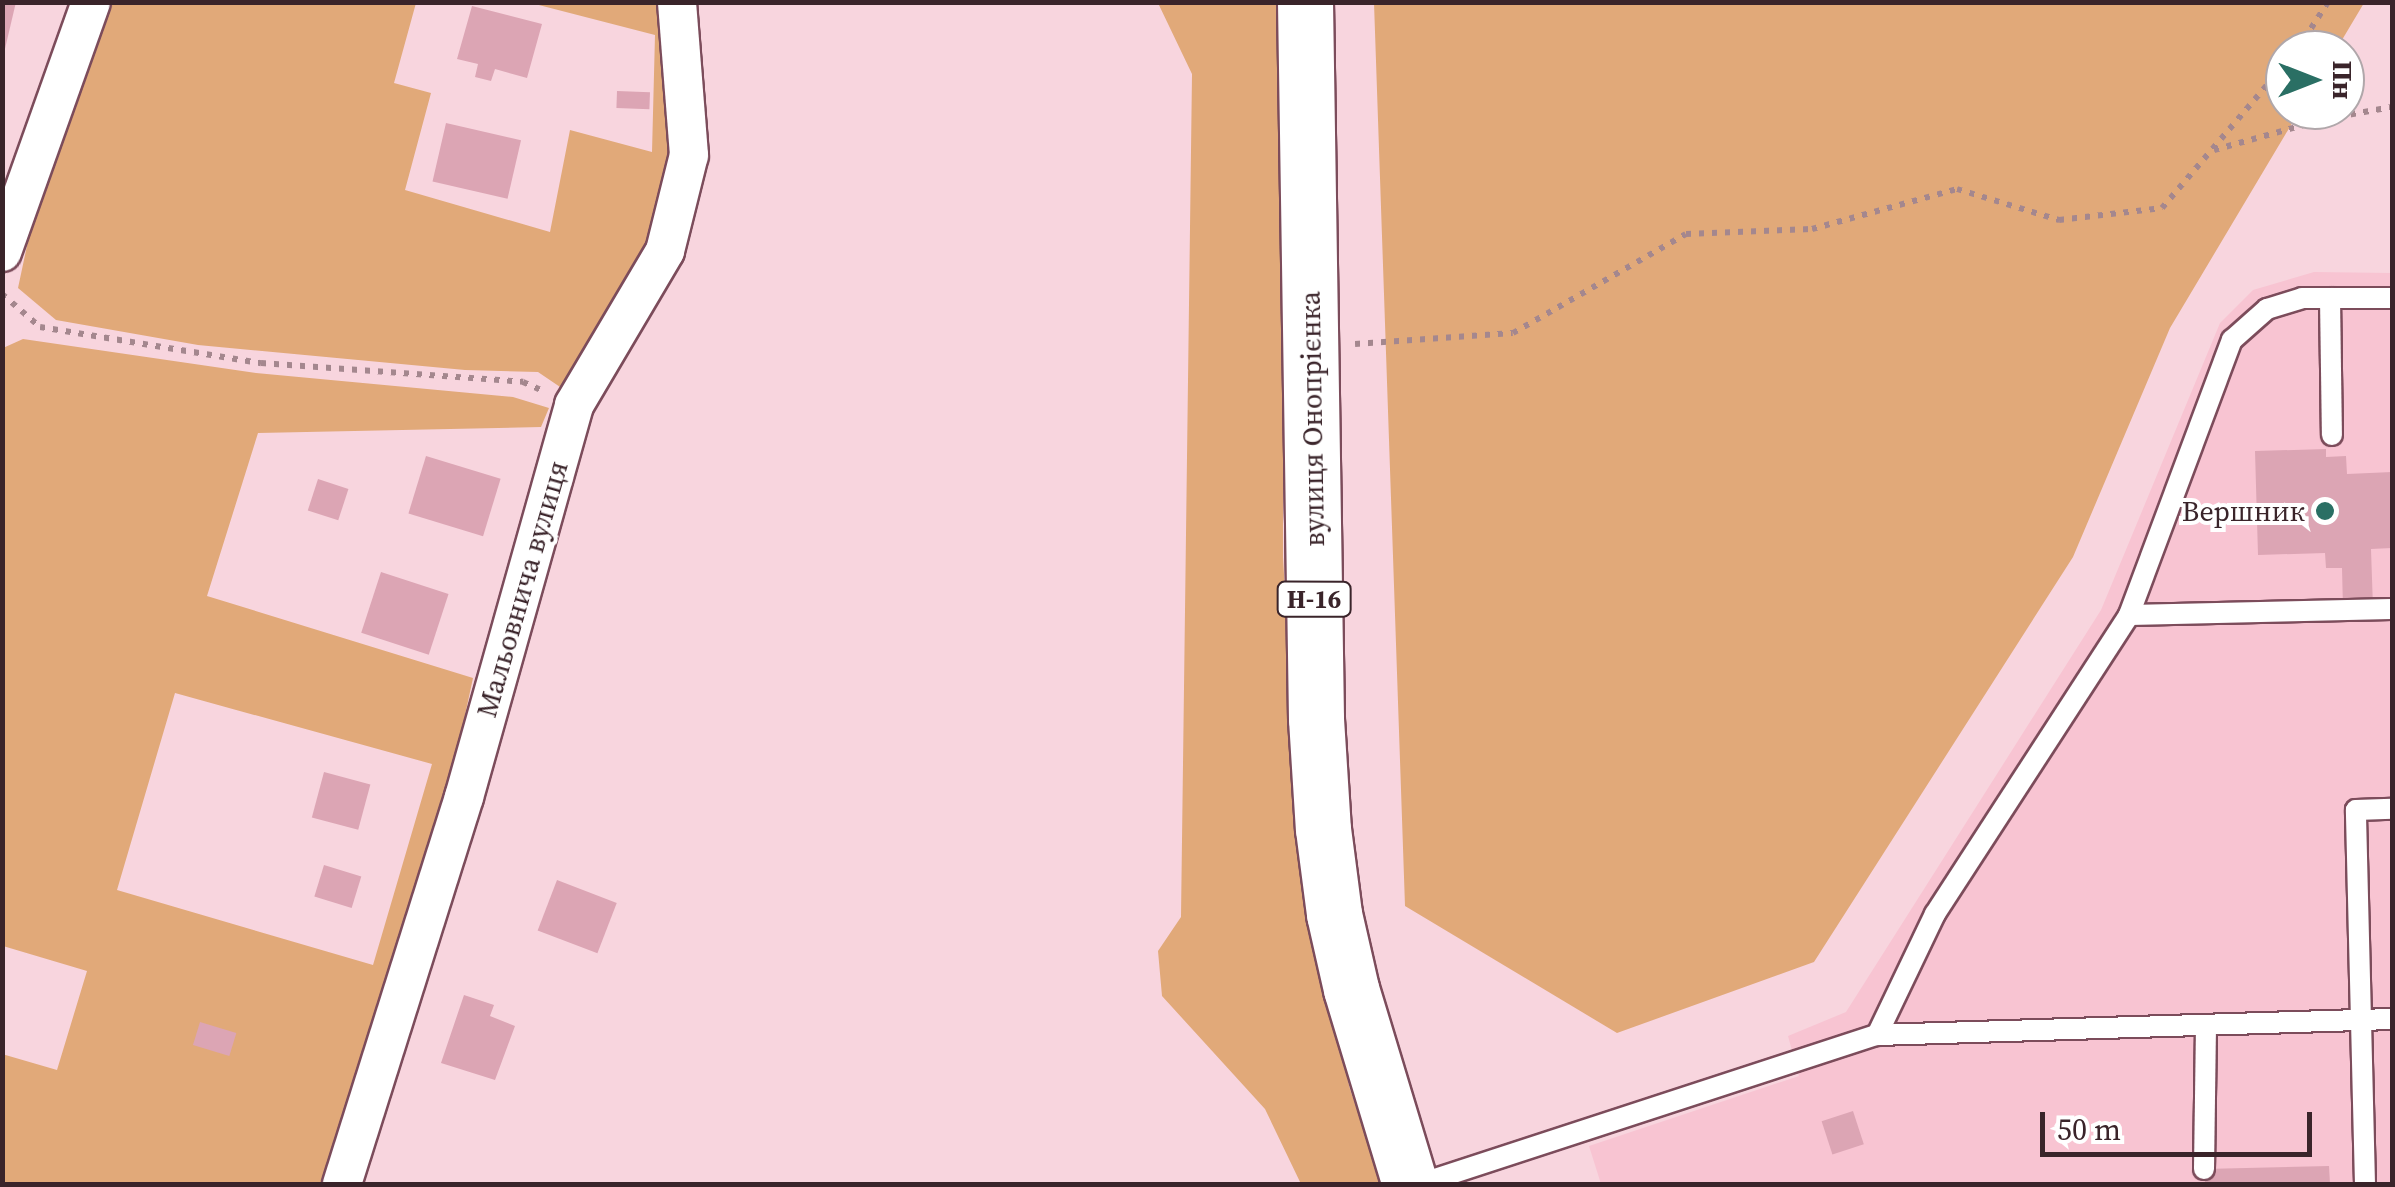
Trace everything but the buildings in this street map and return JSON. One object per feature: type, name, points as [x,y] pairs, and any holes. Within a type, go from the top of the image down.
[{"type":"main road","name":"вулиця Онопрієнка","points":[[1305,2],[1316,720],[1324,829],[1334,914],[1351,989],[1410,1184]]},
{"type":"street","points":[[2,252],[91,2]]},
{"type":"street","name":"Мальовнича вулиця","points":[[342,1184],[464,796],[574,404],[664,251],[670,232],[689,155],[677,2]]},
{"type":"lane","points":[[1878,1035],[1935,914],[2129,616],[2232,340],[2268,309],[2302,298],[2392,298]]},
{"type":"lane","points":[[2330,298],[2332,436]]},
{"type":"lane","points":[[2129,616],[2392,609]]},
{"type":"lane","points":[[2365,1184],[2356,810],[2392,809]]},
{"type":"lane","points":[[1420,1184],[1878,1035],[2392,1019]]},
{"type":"lane","points":[[2204,1169],[2206,1025]]},
{"type":"path","points":[[2310,30],[2328,2]]},
{"type":"path","points":[[1311,348],[1513,333],[1686,234],[1812,228],[1958,190],[2059,220],[2162,208],[2265,87]]},
{"type":"path","points":[[2210,151],[2325,118],[2392,107]]},
{"type":"path","points":[[2,294],[40,327],[261,363],[522,382],[574,404]]},
{"type":"shaded area","points":[[110,3],[416,3],[394,83],[431,93],[405,190],[550,232],[570,130],[652,152],[655,35],[531,3],[667,3],[675,150],[652,254],[566,391],[538,372],[465,370],[198,345],[56,320],[18,288],[38,194]]},
{"type":"shaded area","points":[[1158,3],[1279,3],[1283,140],[1283,557],[1302,892],[1350,1089],[1382,1184],[1301,1184],[1265,1109],[1162,996],[1158,951],[1181,917],[1192,74]]},
{"type":"shaded area","points":[[1374,3],[2364,3],[2348,30],[2265,30],[2265,130],[2288,130],[2170,328],[2073,557],[1814,962],[1617,1033],[1405,906]]},
{"type":"shaded area","points":[[2314,272],[2392,273],[2392,1184],[1601,1184],[1589,1146],[1799,1076],[1788,1036],[1846,1012],[2101,610],[2220,323],[2253,290]]},
{"type":"shaded area","points":[[23,339],[256,373],[513,397],[549,408],[541,427],[258,433],[207,596],[473,678],[453,771],[321,1184],[3,1184],[2,1054],[57,1070],[87,971],[3,946],[3,348]],"holes":[[[175,693],[432,764],[373,965],[117,890]]]},
{"type":"place","name":"Вершник","points":[[2325,511]]}]
